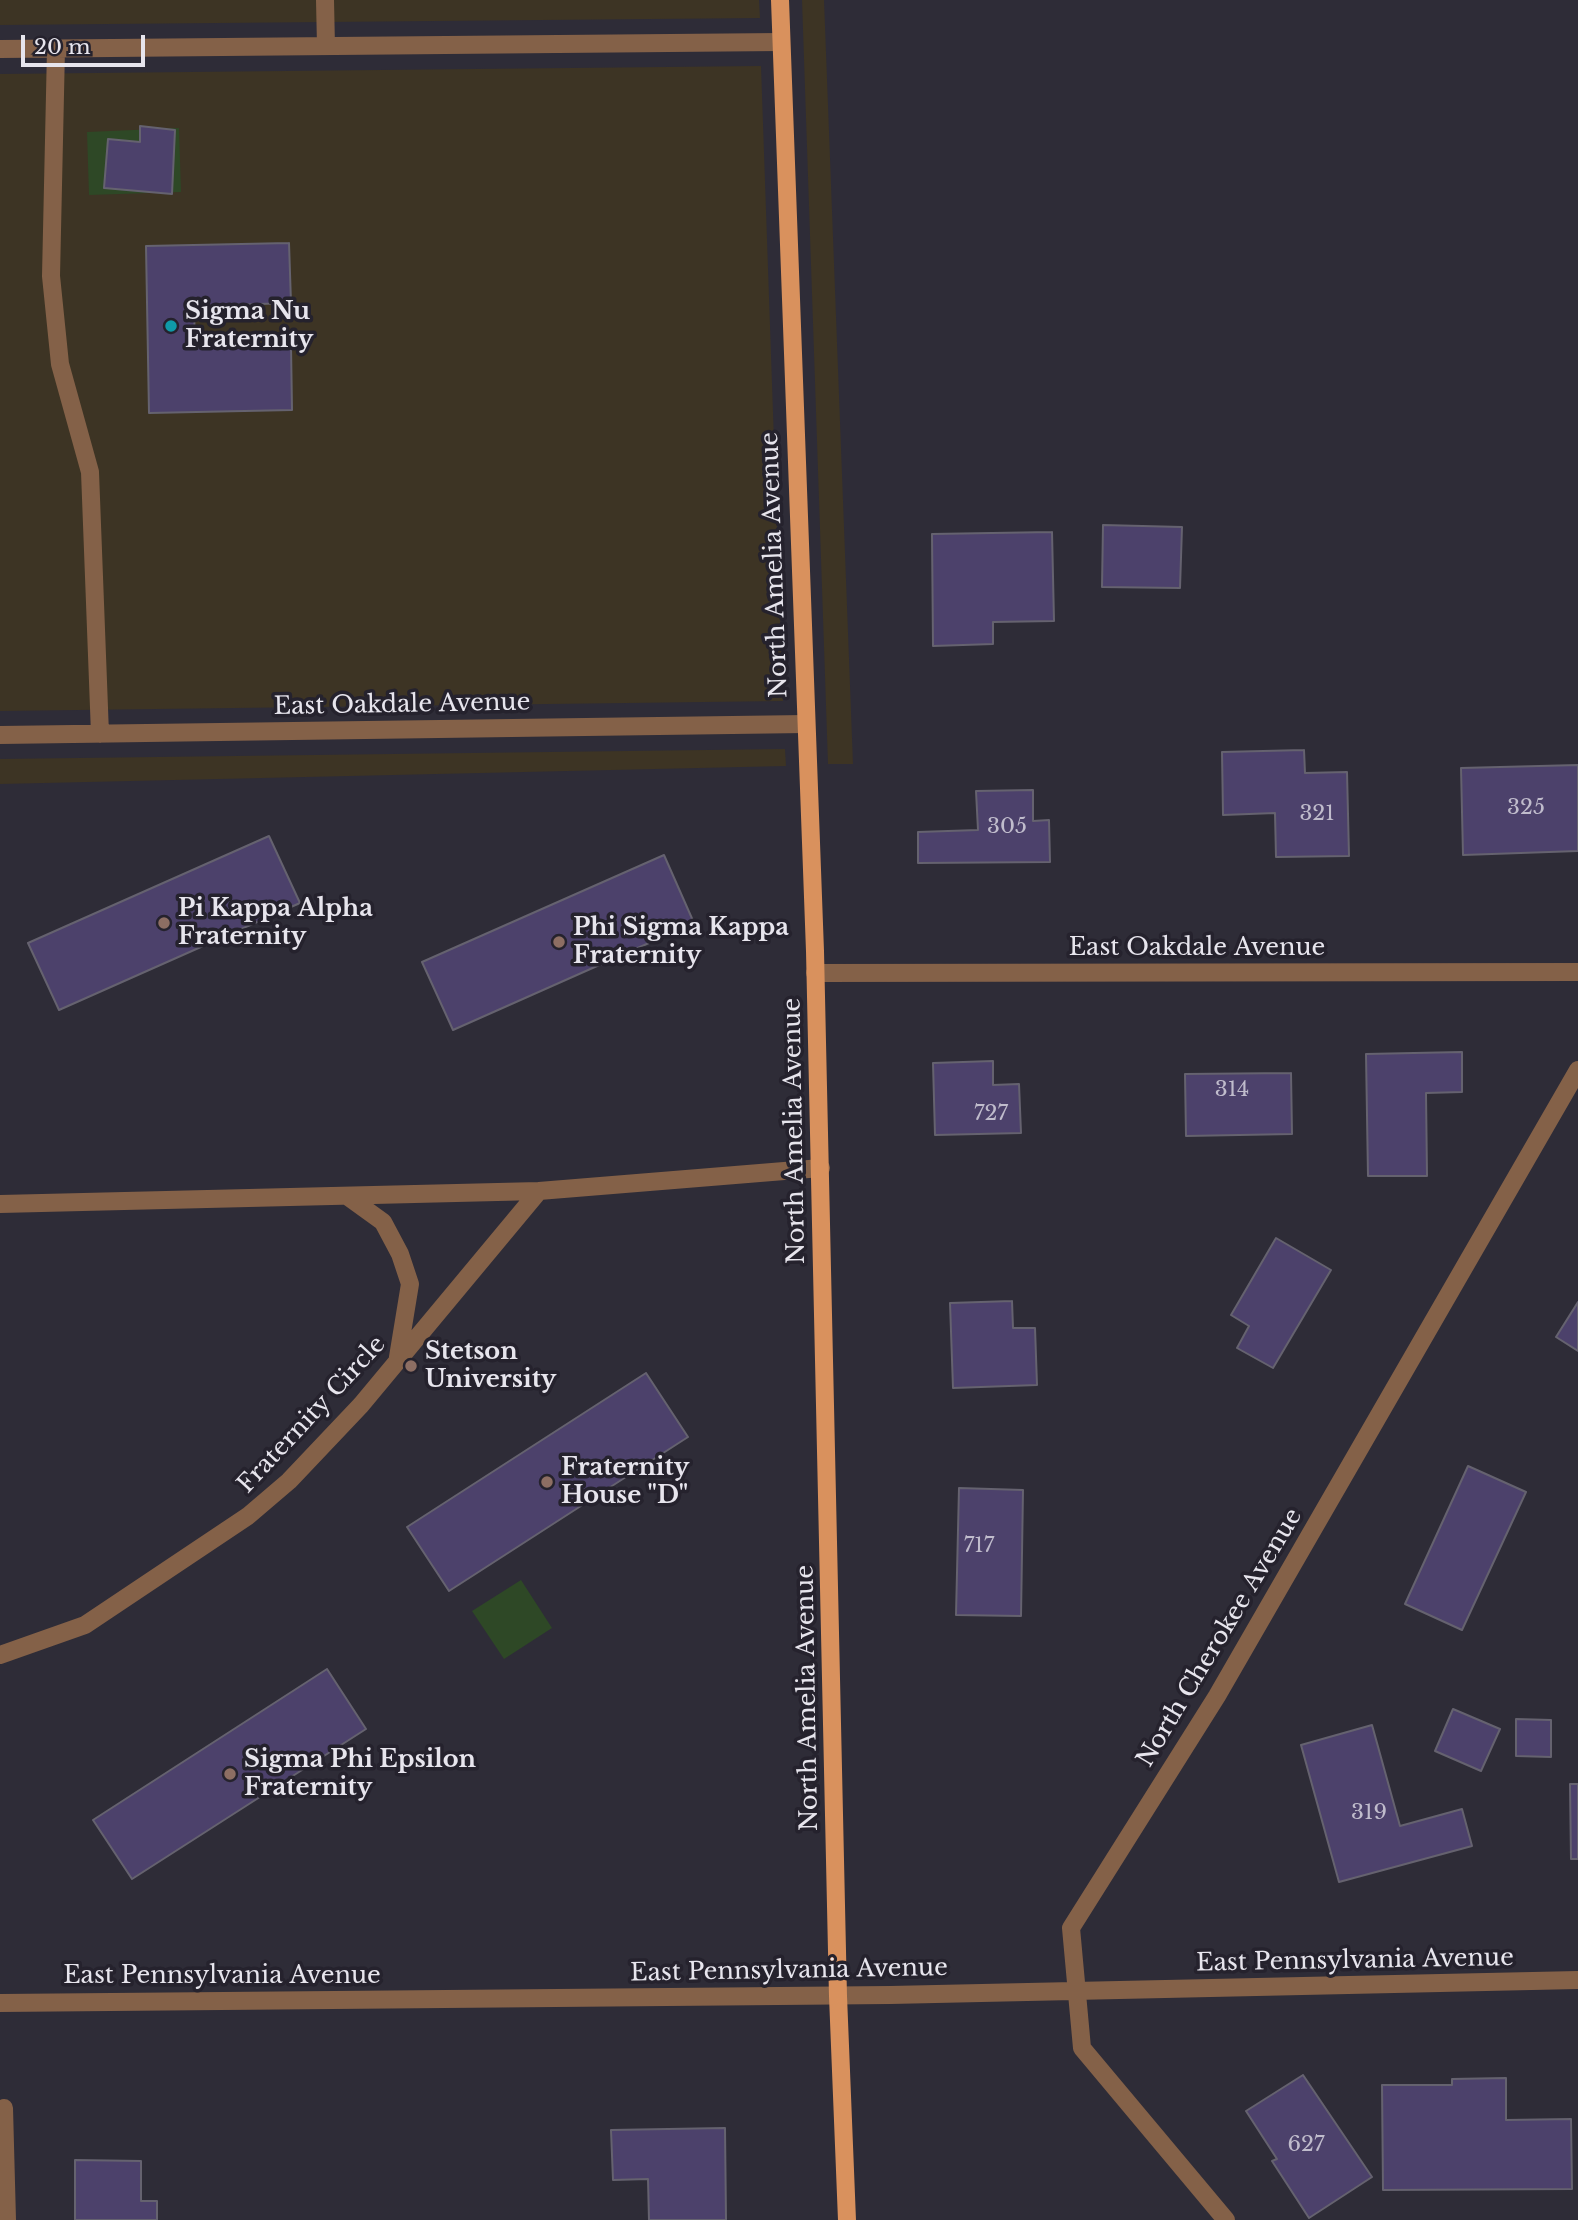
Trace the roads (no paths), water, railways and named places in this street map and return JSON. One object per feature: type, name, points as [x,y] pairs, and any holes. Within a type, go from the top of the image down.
[{"type":"main road","name":"North Amelia Avenue","points":[[780,0],[821,1168],[838,1996],[847,2220]]},
{"type":"street","points":[[324,0],[326,46]]},
{"type":"street","points":[[0,49],[781,42]]},
{"type":"street","points":[[56,49],[51,276],[61,364],[90,472],[100,734]]},
{"type":"street","name":"East Oakdale Avenue","points":[[0,735],[805,724]]},
{"type":"street","name":"East Oakdale Avenue","points":[[815,973],[1578,972]]},
{"type":"street","name":"North Cherokee Avenue","points":[[1226,2220],[1082,2048],[1071,1928],[1217,1696],[1578,1070]]},
{"type":"street","points":[[0,1204],[539,1191],[821,1168]]},
{"type":"street","name":"Fraternity Circle","points":[[0,1655],[85,1625],[248,1517],[289,1481],[398,1361],[539,1191]]},
{"type":"street","points":[[347,1196],[383,1222],[400,1254],[410,1284],[398,1361]]},
{"type":"street","points":[[0,1640],[35,1643]]},
{"type":"street","name":"East Pennsylvania Avenue","points":[[0,2003],[838,1996],[1578,1980]]},
{"type":"street","points":[[4,2108],[7,2220]]},
{"type":"place","name":"Sigma Nu Fraternity","points":[[171,326]]},
{"type":"place","name":"Pi Kappa Alpha Fraternity","points":[[164,923]]},
{"type":"place","name":"Phi Sigma Kappa Fraternity","points":[[559,942]]},
{"type":"place","name":"Stetson University","points":[[411,1366]]},
{"type":"place","name":"Fraternity House \"D\"","points":[[547,1482]]},
{"type":"place","name":"Sigma Phi Epsilon Fraternity","points":[[230,1774]]}]
